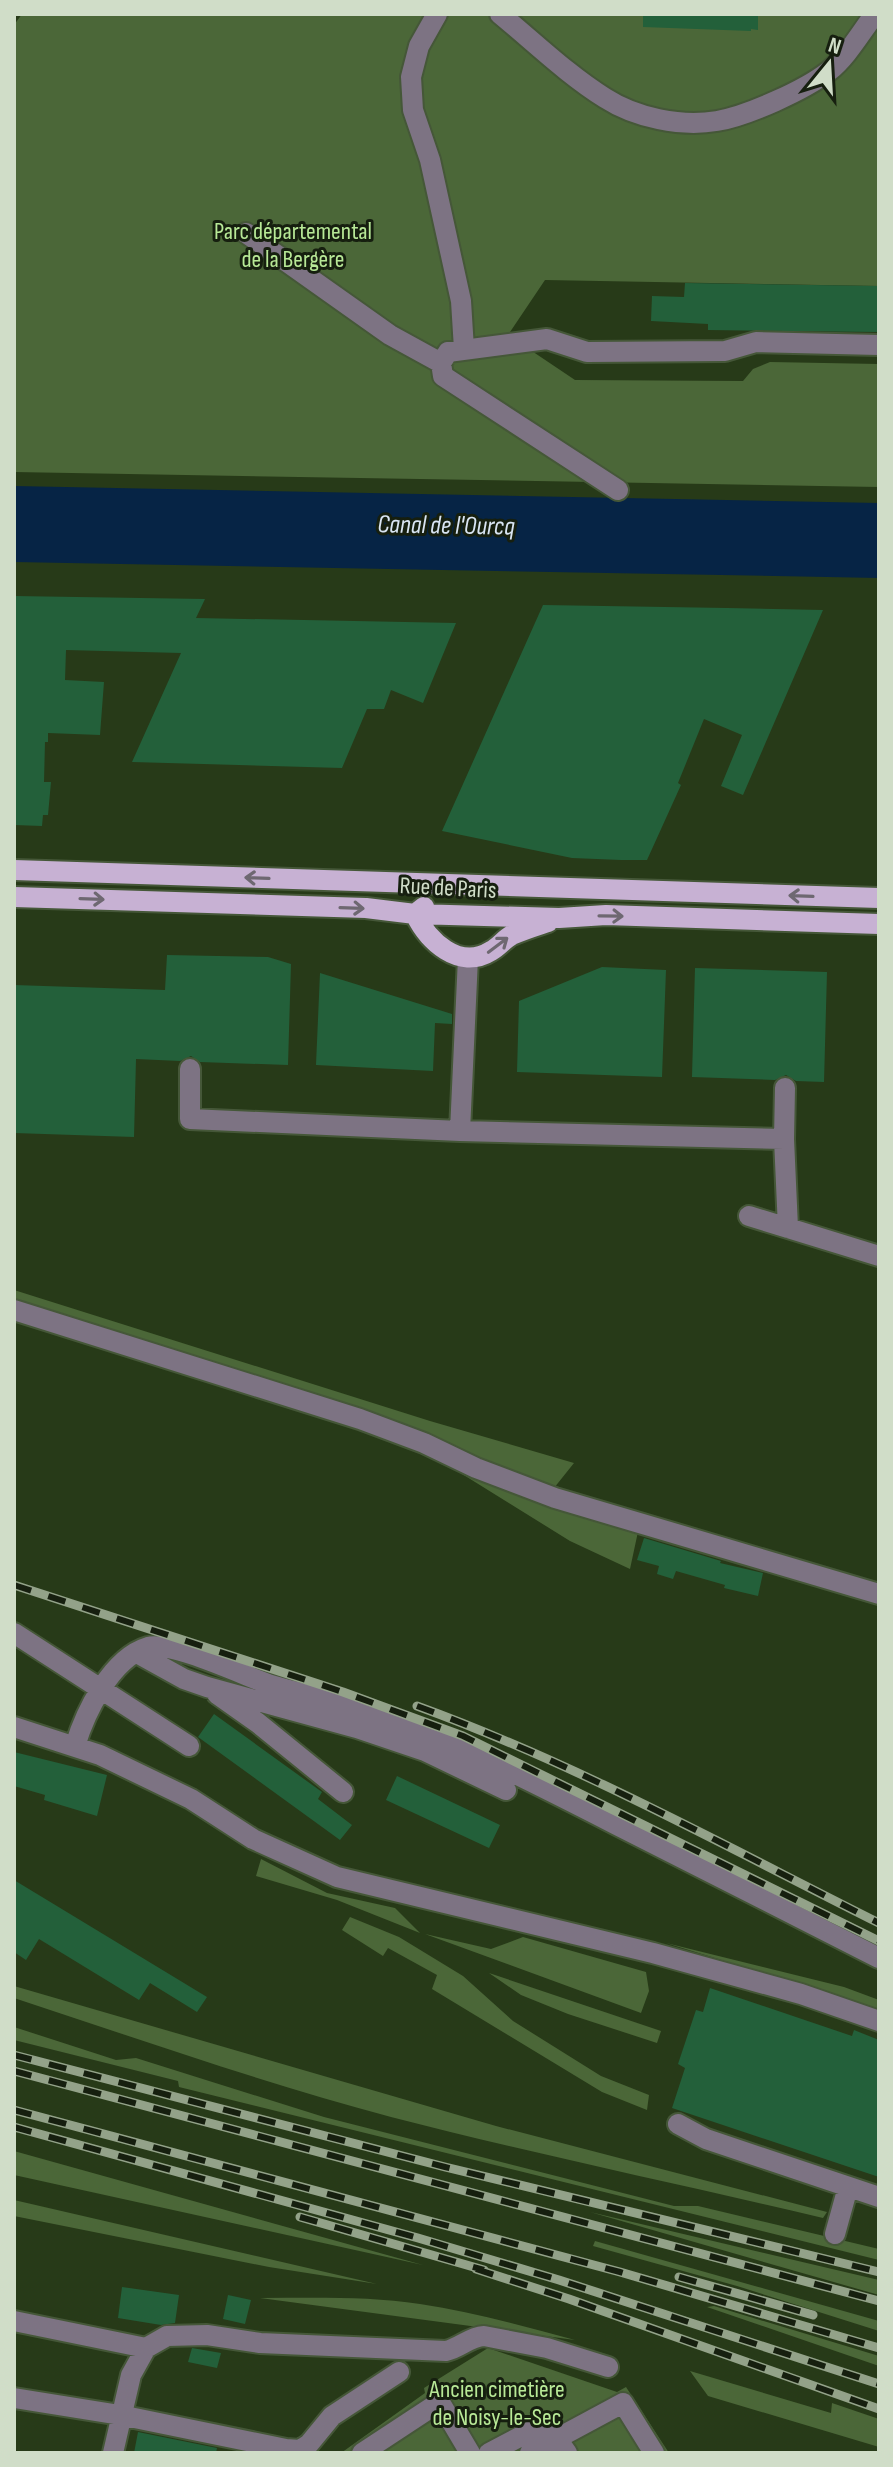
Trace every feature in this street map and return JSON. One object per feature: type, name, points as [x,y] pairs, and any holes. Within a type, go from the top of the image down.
[{"type":"main road","name":"Rue de Paris","points":[[14,870],[879,898]]},
{"type":"main road","points":[[559,918],[510,936],[489,953],[468,958],[445,950],[424,933],[415,914],[432,901],[526,904],[587,889]]},
{"type":"main road","name":"Rue de Paris","points":[[14,897],[366,908],[415,914],[559,918],[606,915],[879,924]]},
{"type":"street","points":[[437,14],[419,46],[411,77],[413,110],[430,160],[461,301],[464,349]]},
{"type":"street","points":[[500,14],[606,99],[646,116],[680,122],[718,121],[806,86],[831,70],[875,14]]},
{"type":"street","points":[[246,233],[390,335],[441,363]]},
{"type":"street","points":[[618,490],[443,376],[441,363],[448,352],[547,339],[587,352],[725,351],[756,342],[879,345]]},
{"type":"street","points":[[460,1131],[468,958]]},
{"type":"street","points":[[190,1069],[190,1119],[460,1131],[784,1139]]},
{"type":"street","points":[[785,1088],[788,1228]]},
{"type":"street","points":[[749,1216],[879,1256]]},
{"type":"street","points":[[14,1310],[360,1419],[555,1498],[879,1594]]},
{"type":"street","points":[[14,1633],[189,1746]]},
{"type":"street","points":[[75,1746],[84,1719],[100,1689],[126,1659],[149,1646],[181,1651],[272,1685],[362,1709],[453,1746],[564,1798],[879,1958]]},
{"type":"street","points":[[137,1653],[184,1679],[207,1687],[357,1728],[425,1751],[506,1790]]},
{"type":"street","points":[[207,1687],[258,1723],[343,1792]]},
{"type":"street","points":[[14,1727],[100,1755],[191,1799],[253,1839],[337,1877],[693,1964],[801,1994],[879,2021]]},
{"type":"street","points":[[678,2124],[706,2139],[879,2197]]},
{"type":"street","points":[[835,2234],[848,2187]]},
{"type":"street","points":[[14,2321],[146,2348]]},
{"type":"street","points":[[113,2453],[131,2375],[146,2348],[167,2336],[207,2335],[260,2343],[446,2351],[484,2336],[547,2348],[608,2367]]},
{"type":"street","points":[[14,2398],[300,2450],[309,2444],[332,2416],[399,2372]]},
{"type":"street","points":[[362,2453],[434,2403],[441,2404],[463,2450]]},
{"type":"street","points":[[530,2453],[562,2446],[623,2403],[654,2453]]},
{"type":"street","points":[[489,2453],[546,2423],[562,2446]]},
{"type":"green space","name":"Parc départemental de la Bergère","points":[[22,14],[879,14],[879,286],[545,280],[508,335],[575,380],[743,381],[753,369],[770,362],[879,364],[879,487],[14,472],[14,25]]},
{"type":"green space","points":[[14,1290],[574,1463],[554,1488],[14,1303]]},
{"type":"green space","points":[[409,1441],[639,1527],[630,1569],[570,1541]]},
{"type":"green space","points":[[261,1859],[327,1893],[395,1908],[420,1933],[337,1900],[256,1876]]},
{"type":"green space","points":[[350,1917],[399,1937],[463,1976],[513,2021],[601,2076],[649,2095],[647,2110],[602,2092],[432,1989],[437,1975],[388,1948],[383,1956],[342,1930]]},
{"type":"green space","points":[[425,1934],[491,1949],[523,1937],[646,1972],[649,1991],[641,2013]]},
{"type":"green space","points":[[666,1943],[844,1987],[879,2000],[879,2009]]},
{"type":"green space","points":[[489,1973],[661,2031],[657,2043],[521,1995]]},
{"type":"green space","points":[[14,1986],[496,2126],[827,2212],[823,2218],[499,2144],[343,2104],[14,1998]]},
{"type":"green space","points":[[14,2027],[116,2060],[136,2058],[324,2117],[674,2206],[698,2206],[879,2249],[879,2260],[179,2087],[178,2081],[14,2040]]},
{"type":"green space","points":[[14,2151],[423,2265],[14,2175]]},
{"type":"green space","points":[[14,2200],[377,2284],[269,2267],[14,2216]]},
{"type":"green space","points":[[590,2212],[879,2280],[879,2295]]},
{"type":"green space","points":[[595,2241],[879,2321],[879,2331],[737,2286],[593,2246]]},
{"type":"green space","points":[[260,2298],[400,2301],[478,2315],[575,2340]]},
{"type":"green space","points":[[714,2306],[879,2356],[879,2366],[707,2307]]},
{"type":"green space","name":"Ancien cimetière de Noisy-le-Sec","points":[[488,2348],[617,2392],[626,2387],[669,2453],[341,2453],[425,2393],[424,2388]]},
{"type":"green space","points":[[690,2371],[831,2413],[832,2403],[879,2419],[879,2447],[708,2396]]},
{"type":"water","name":"Canal de l'Ourcq","points":[[14,486],[879,503],[879,578],[14,562]]},
{"type":"building","points":[[643,14],[758,14],[758,30],[643,27]]},
{"type":"building","points":[[685,283],[879,286],[879,332],[708,330],[708,324],[651,321],[652,296],[684,297]]},
{"type":"building","points":[[14,596],[205,599],[196,618],[456,623],[423,703],[391,690],[384,709],[367,709],[342,768],[132,762],[181,653],[66,650],[65,680],[104,682],[100,735],[48,733],[44,782],[51,782],[48,815],[43,815],[42,826],[14,825]]},
{"type":"building","points":[[543,605],[823,610],[743,795],[721,786],[742,735],[704,719],[678,783],[681,785],[647,860],[621,860],[572,858],[442,831]]},
{"type":"building","points":[[167,955],[268,957],[291,964],[288,1065],[200,1062],[191,1056],[180,1061],[136,1059],[134,1137],[14,1133],[14,985],[165,990]]},
{"type":"building","points":[[602,967],[666,970],[662,1077],[517,1072],[519,1001]]},
{"type":"building","points":[[695,968],[827,972],[824,1082],[796,1081],[786,1075],[775,1080],[692,1077]]},
{"type":"building","points":[[320,973],[452,1014],[452,1024],[435,1023],[433,1071],[316,1065]]},
{"type":"building","points":[[644,1538],[720,1563],[763,1573],[758,1596],[676,1571],[673,1579],[657,1574],[659,1566],[637,1560]]},
{"type":"building","points":[[214,1714],[322,1792],[318,1799],[352,1825],[340,1840],[198,1737]]},
{"type":"building","points":[[14,1752],[107,1775],[97,1816],[44,1800],[45,1795],[14,1786]]},
{"type":"building","points":[[397,1776],[500,1825],[489,1848],[386,1800]]},
{"type":"building","points":[[14,1880],[207,1997],[197,2012],[150,1983],[139,2000],[39,1939],[26,1960],[14,1952]]},
{"type":"building","points":[[710,1988],[852,2036],[854,2030],[879,2040],[879,2177],[672,2108],[685,2068],[678,2064],[696,2010],[703,2012]]},
{"type":"building","points":[[122,2287],[179,2295],[175,2323],[161,2325],[118,2318]]},
{"type":"building","points":[[228,2295],[251,2300],[245,2324],[223,2319]]},
{"type":"building","points":[[192,2348],[221,2353],[217,2368],[188,2362]]},
{"type":"building","points":[[138,2432],[217,2448],[216,2453],[134,2453]]},
{"type":"railway","points":[[14,1585],[343,1692],[463,1736],[879,1941]]},
{"type":"railway","points":[[417,1706],[593,1780],[879,1923]]},
{"type":"railway","points":[[14,2055],[445,2167],[879,2272]]},
{"type":"railway","points":[[14,2071],[879,2301]]},
{"type":"railway","points":[[14,2110],[620,2272],[879,2348]]},
{"type":"railway","points":[[14,2127],[418,2238],[559,2280],[879,2384]]},
{"type":"railway","points":[[300,2217],[484,2270]]},
{"type":"railway","points":[[476,2269],[879,2409]]},
{"type":"railway","points":[[679,2277],[813,2315]]}]
